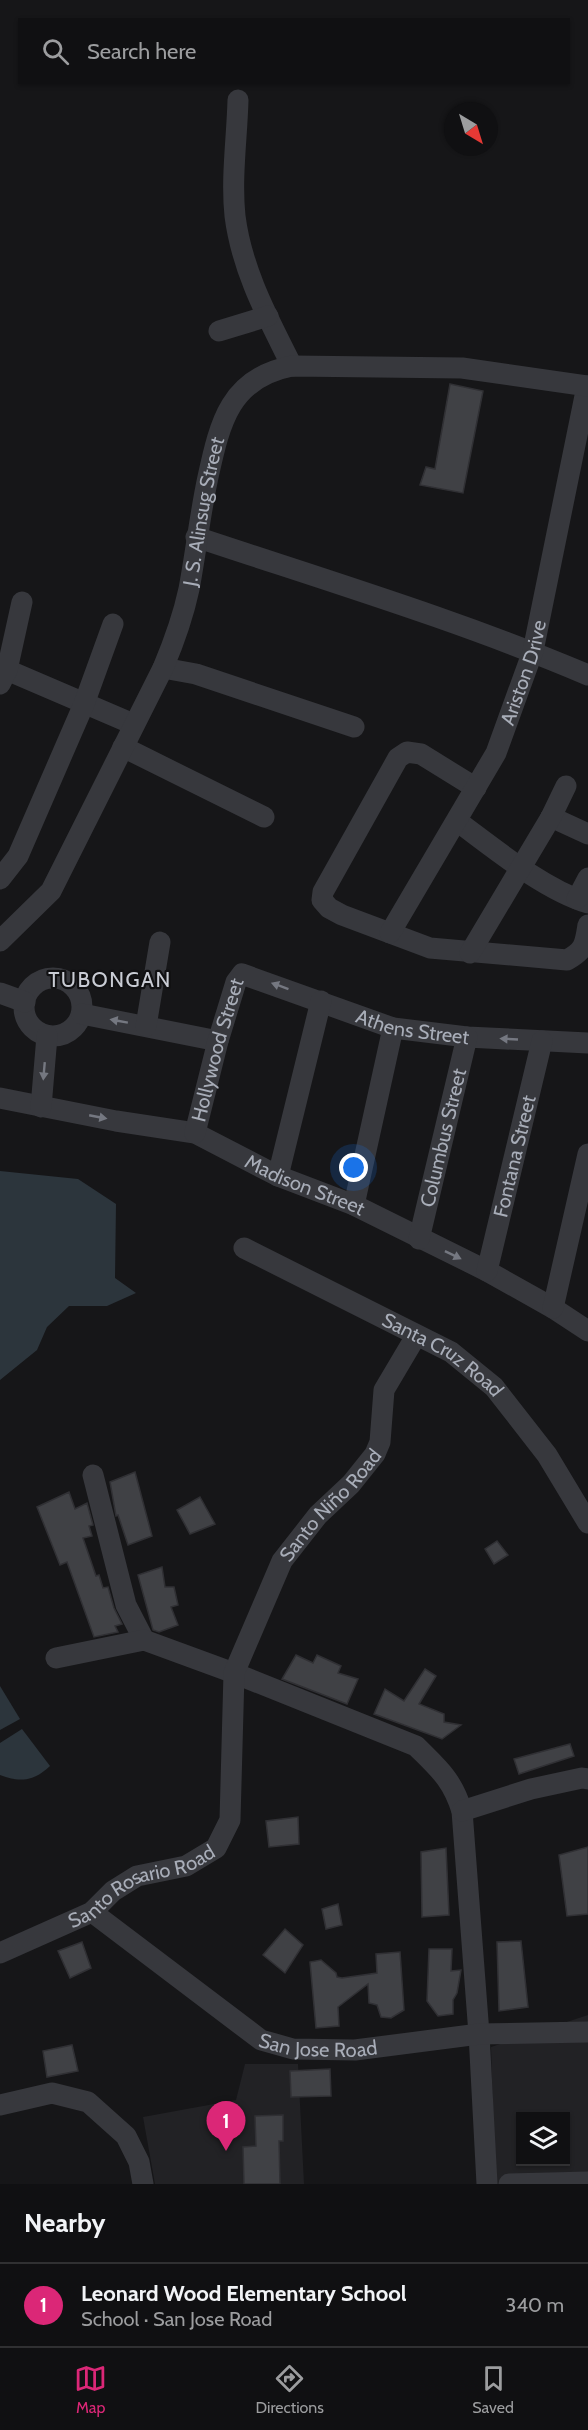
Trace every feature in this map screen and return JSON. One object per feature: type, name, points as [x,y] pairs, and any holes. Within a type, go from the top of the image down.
[{"type":"street","points":[[238,100],[234,188],[240,247],[255,290],[292,366]]},
{"type":"street","points":[[219,331],[268,316]]},
{"type":"street","name":"J. S. Alinsug Street","points":[[0,941],[51,891],[163,668],[177,633],[189,590],[196,537],[216,438],[223,419],[243,389],[272,370],[292,366],[462,368],[588,386]]},
{"type":"street","name":"Ariston Drive","points":[[390,933],[496,753],[533,651],[588,386]]},
{"type":"street","points":[[196,537],[447,620],[533,651],[588,675]]},
{"type":"street","points":[[22,602],[2,674],[133,724]]},
{"type":"street","points":[[0,879],[18,856],[84,704],[113,624]]},
{"type":"street","points":[[163,668],[196,674],[354,727]]},
{"type":"street","points":[[123,747],[264,817]]},
{"type":"street","points":[[476,788],[411,750],[398,758],[322,892],[322,900],[329,908],[430,948],[567,960],[576,955],[587,935]]},
{"type":"street","points":[[470,953],[551,817],[566,786]]},
{"type":"street","points":[[551,817],[588,834]]},
{"type":"street","points":[[457,821],[521,868],[583,901],[588,878]]},
{"type":"street","points":[[146,1026],[160,942]]},
{"type":"street","name":"Athens Street","points":[[246,974],[393,1029],[467,1037],[588,1043]]},
{"type":"street","name":"Hollywood Street","points":[[195,1133],[218,1041],[238,977],[246,974]]},
{"type":"street","points":[[45,979],[60,979],[74,986],[78,992],[82,1014],[75,1027],[62,1035],[47,1036],[34,1029],[26,1016],[25,1002],[32,988],[38,983],[45,979]]},
{"type":"street","points":[[0,993],[25,1002]]},
{"type":"street","points":[[278,1176],[321,1001]]},
{"type":"street","points":[[82,1014],[218,1041]]},
{"type":"street","points":[[354,1205],[393,1029]]},
{"type":"street","points":[[40,1107],[47,1036]]},
{"type":"street","name":"Columbus Street","points":[[419,1239],[467,1037]]},
{"type":"street","name":"Fontana Street","points":[[487,1271],[542,1041]]},
{"type":"street","name":"Madison Street","points":[[0,1098],[195,1133],[278,1176],[354,1205],[487,1271],[553,1308],[588,1331]]},
{"type":"street","points":[[553,1308],[588,1154]]},
{"type":"street","name":"Santa Cruz Road","points":[[244,1248],[451,1352],[494,1387],[547,1455],[588,1523]]},
{"type":"street","name":"Santo Niño Road","points":[[234,1673],[282,1561],[318,1515],[351,1484],[375,1454],[380,1442],[384,1390],[416,1336]]},
{"type":"street","points":[[93,1475],[126,1605],[144,1640]]},
{"type":"street","points":[[56,1658],[144,1640],[234,1673],[416,1746],[438,1767],[455,1789],[462,1811],[479,2034],[487,2184]]},
{"type":"street","name":"Santo Rosario Road","points":[[0,1953],[92,1912],[113,1891],[137,1876],[186,1866],[216,1848],[230,1820],[234,1673]]},
{"type":"street","points":[[462,1811],[531,1789],[582,1778],[588,1779]]},
{"type":"street","name":"San Jose Road","points":[[92,1912],[261,2040],[293,2049],[355,2050],[479,2034],[588,2032]]},
{"type":"street","points":[[0,2105],[52,2093],[88,2102],[126,2136],[139,2162],[143,2184]]},
{"type":"street","points":[[509,2184],[588,2182]]},
{"type":"shaded area","points":[[0,1171],[78,1179],[116,1204],[115,1278],[136,1293],[107,1306],[69,1306],[47,1327],[37,1350],[0,1380]]},
{"type":"shaded area","points":[[0,1686],[20,1719],[0,1730]]},
{"type":"shaded area","points":[[22,1729],[50,1766],[33,1778],[21,1780],[0,1775],[0,1743]]},
{"type":"shaded area","points":[[588,2015],[588,2184],[495,2184],[491,2047]]},
{"type":"shaded area","points":[[245,2064],[298,2064],[304,2184],[155,2184],[143,2117],[236,2100]]},
{"type":"building","points":[[450,384],[483,391],[463,493],[420,485],[426,467],[435,469]]},
{"type":"building","points":[[135,1472],[152,1536],[128,1545],[118,1515],[116,1516],[110,1482]]},
{"type":"building","points":[[69,1492],[75,1509],[87,1503],[93,1525],[89,1526],[92,1536],[83,1538],[96,1576],[99,1575],[103,1588],[108,1587],[114,1608],[122,1624],[115,1626],[118,1632],[94,1637],[67,1562],[60,1565],[37,1507]]},
{"type":"building","points":[[200,1497],[215,1524],[190,1534],[177,1510]]},
{"type":"building","points":[[497,1541],[508,1555],[494,1564],[485,1549]]},
{"type":"building","points":[[162,1567],[165,1587],[174,1587],[178,1605],[171,1607],[178,1625],[159,1632],[153,1630],[138,1575]]},
{"type":"building","points":[[296,1655],[313,1663],[317,1655],[341,1666],[338,1673],[358,1679],[347,1704],[282,1679]]},
{"type":"building","points":[[425,1669],[436,1676],[419,1704],[444,1714],[444,1722],[461,1725],[442,1739],[374,1714],[385,1689],[404,1701]]},
{"type":"building","points":[[570,1744],[574,1756],[519,1774],[514,1759]]},
{"type":"building","points":[[298,1817],[299,1844],[269,1847],[266,1821]]},
{"type":"building","points":[[588,1847],[588,1914],[567,1916],[559,1855]]},
{"type":"building","points":[[446,1848],[449,1915],[422,1917],[421,1852]]},
{"type":"building","points":[[338,1904],[342,1925],[326,1929],[322,1909]]},
{"type":"building","points":[[285,1929],[303,1945],[285,1973],[263,1955]]},
{"type":"building","points":[[521,1941],[528,2007],[499,2011],[497,1942]]},
{"type":"building","points":[[82,1942],[91,1968],[70,1978],[58,1951]]},
{"type":"building","points":[[429,1949],[452,1949],[451,1971],[461,1970],[457,1993],[453,2000],[453,2014],[438,2016],[427,2001]]},
{"type":"building","points":[[400,1952],[404,2010],[391,2018],[381,2017],[377,2005],[369,2003],[368,1984],[338,2007],[339,2026],[316,2028],[310,1962],[321,1960],[336,1973],[337,1977],[342,1978],[377,1973],[376,1954]]},
{"type":"building","points":[[72,2045],[78,2071],[47,2077],[43,2051]]},
{"type":"building","points":[[330,2069],[331,2096],[291,2097],[290,2071]]},
{"type":"building","points":[[283,2115],[283,2141],[279,2141],[280,2184],[244,2184],[243,2147],[256,2146],[255,2116]]},
{"type":"place","name":"Leonard Wood Elementary School","points":[[226,2151]]},
{"type":"district","name":"TUBONGAN","points":[[110,980]]}]
